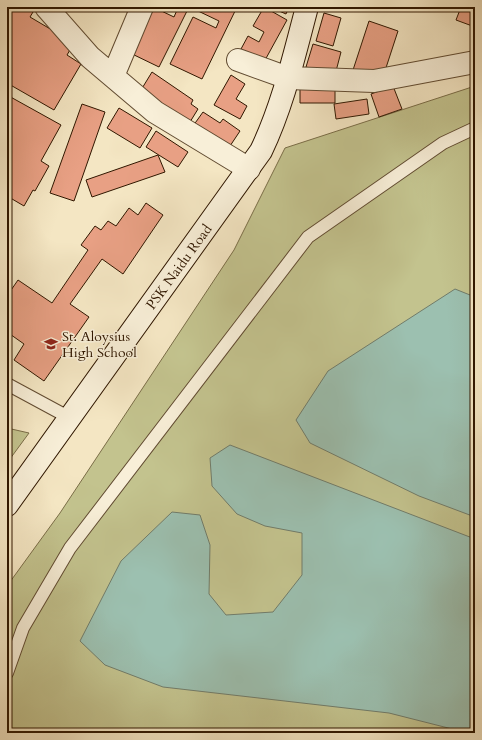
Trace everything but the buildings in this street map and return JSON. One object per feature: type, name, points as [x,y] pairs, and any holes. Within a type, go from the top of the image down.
[{"type":"street","points":[[46,7],[90,57],[155,112],[249,169]]},
{"type":"street","points":[[113,76],[142,7]]},
{"type":"street","name":"PSK Naidu Road","points":[[7,505],[262,151],[288,78],[307,7]]},
{"type":"street","points":[[238,60],[288,78],[374,82],[475,62]]},
{"type":"lane","points":[[7,673],[23,628],[70,548],[308,237],[443,143],[475,128]]},
{"type":"lane","points":[[7,384],[70,418]]},
{"type":"green space","points":[[475,86],[475,733],[7,733],[7,586],[60,513],[234,250],[285,148]]},
{"type":"green space","points":[[7,428],[29,433],[7,463]]},
{"type":"shaded area","points":[[455,289],[475,297],[475,517],[419,496],[310,443],[296,420],[328,371]]},
{"type":"shaded area","points":[[230,445],[475,539],[475,733],[468,733],[389,713],[163,687],[105,665],[80,641],[121,561],[172,512],[200,515],[210,545],[209,594],[226,615],[273,612],[302,575],[302,533],[265,526],[237,514],[212,486],[210,458]]},
{"type":"place","name":"St. Aloysius High School","points":[[51,344]]}]
